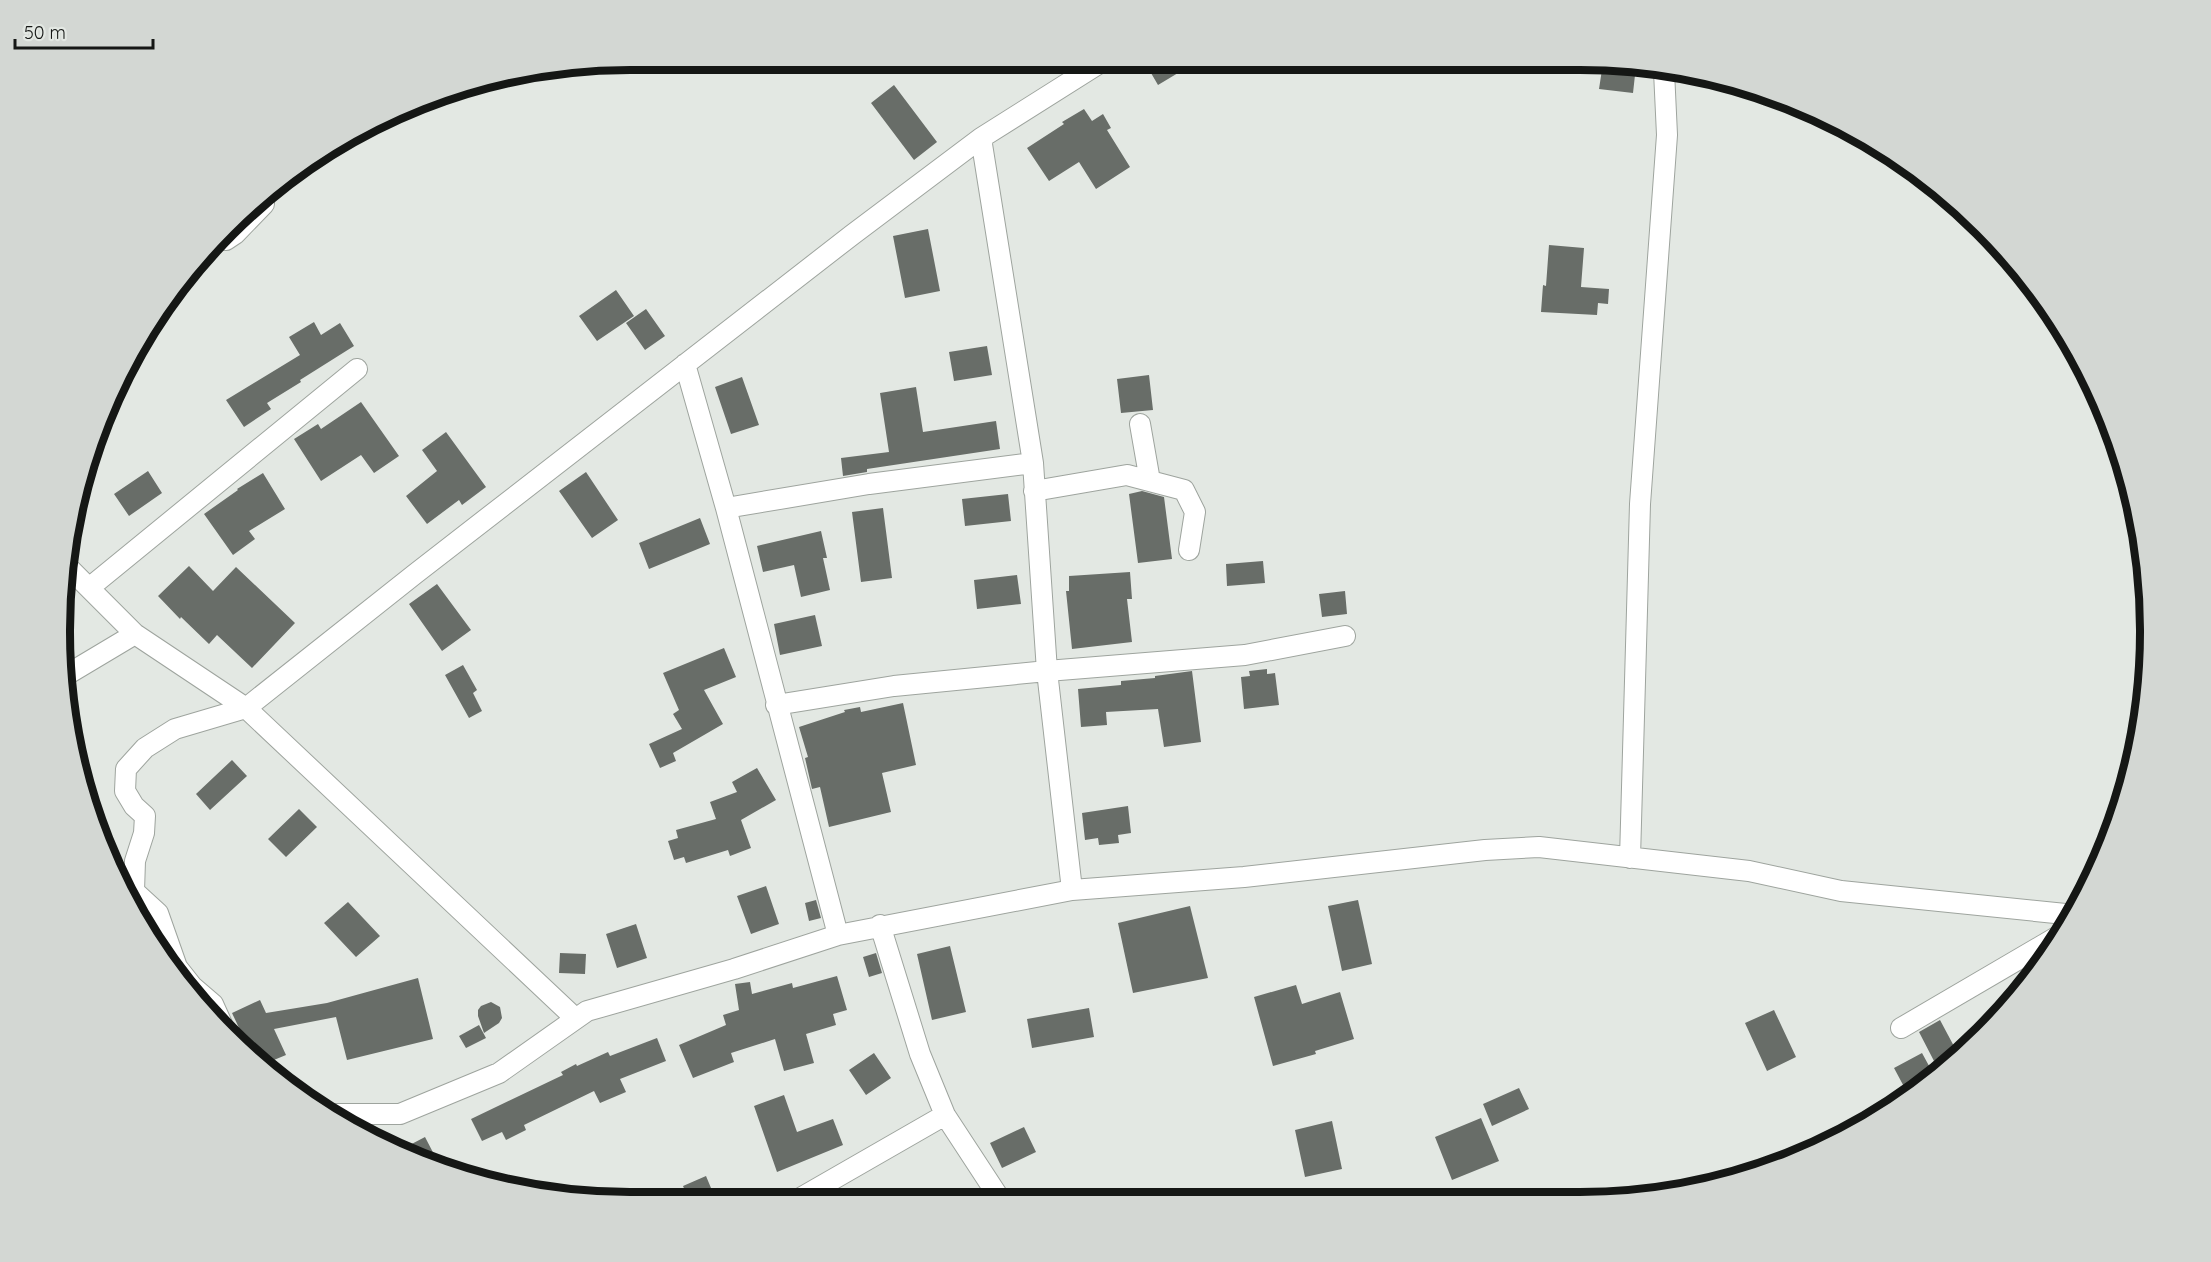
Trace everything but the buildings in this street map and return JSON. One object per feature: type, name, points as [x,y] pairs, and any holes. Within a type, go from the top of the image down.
[{"type":"street","points":[[134,890],[135,861],[144,833],[145,816],[134,806],[125,791],[126,769],[145,748],[175,729],[246,708],[685,364],[981,138],[1089,70]]},
{"type":"street","points":[[1630,858],[1640,504],[1667,135],[1664,77]]},
{"type":"street","points":[[981,138],[1033,463],[1047,671],[1072,890]]},
{"type":"street","points":[[685,364],[726,508],[838,935]]},
{"type":"street","points":[[88,588],[357,369]]},
{"type":"street","points":[[1140,424],[1150,481]]},
{"type":"street","points":[[726,508],[869,484],[1033,463]]},
{"type":"street","points":[[1034,491],[1126,475],[1184,489],[1195,512],[1189,550]]},
{"type":"street","points":[[74,573],[135,634],[246,708],[574,1018]]},
{"type":"street","points":[[72,671],[135,634]]},
{"type":"street","points":[[776,705],[894,686],[1245,655],[1346,636]]},
{"type":"street","points":[[348,1114],[400,1114],[499,1073],[587,1011],[734,969],[838,935],[880,925],[1072,890],[1244,877],[1511,848],[1539,848],[1749,871],[1841,891],[2063,914]]},
{"type":"street","points":[[124,870],[135,861]]},
{"type":"street","points":[[136,892],[158,913],[171,951]]},
{"type":"street","points":[[880,925],[920,1054],[945,1115],[995,1192]]},
{"type":"street","points":[[1901,1028],[2045,944]]},
{"type":"street","points":[[811,1192],[945,1115]]}]
